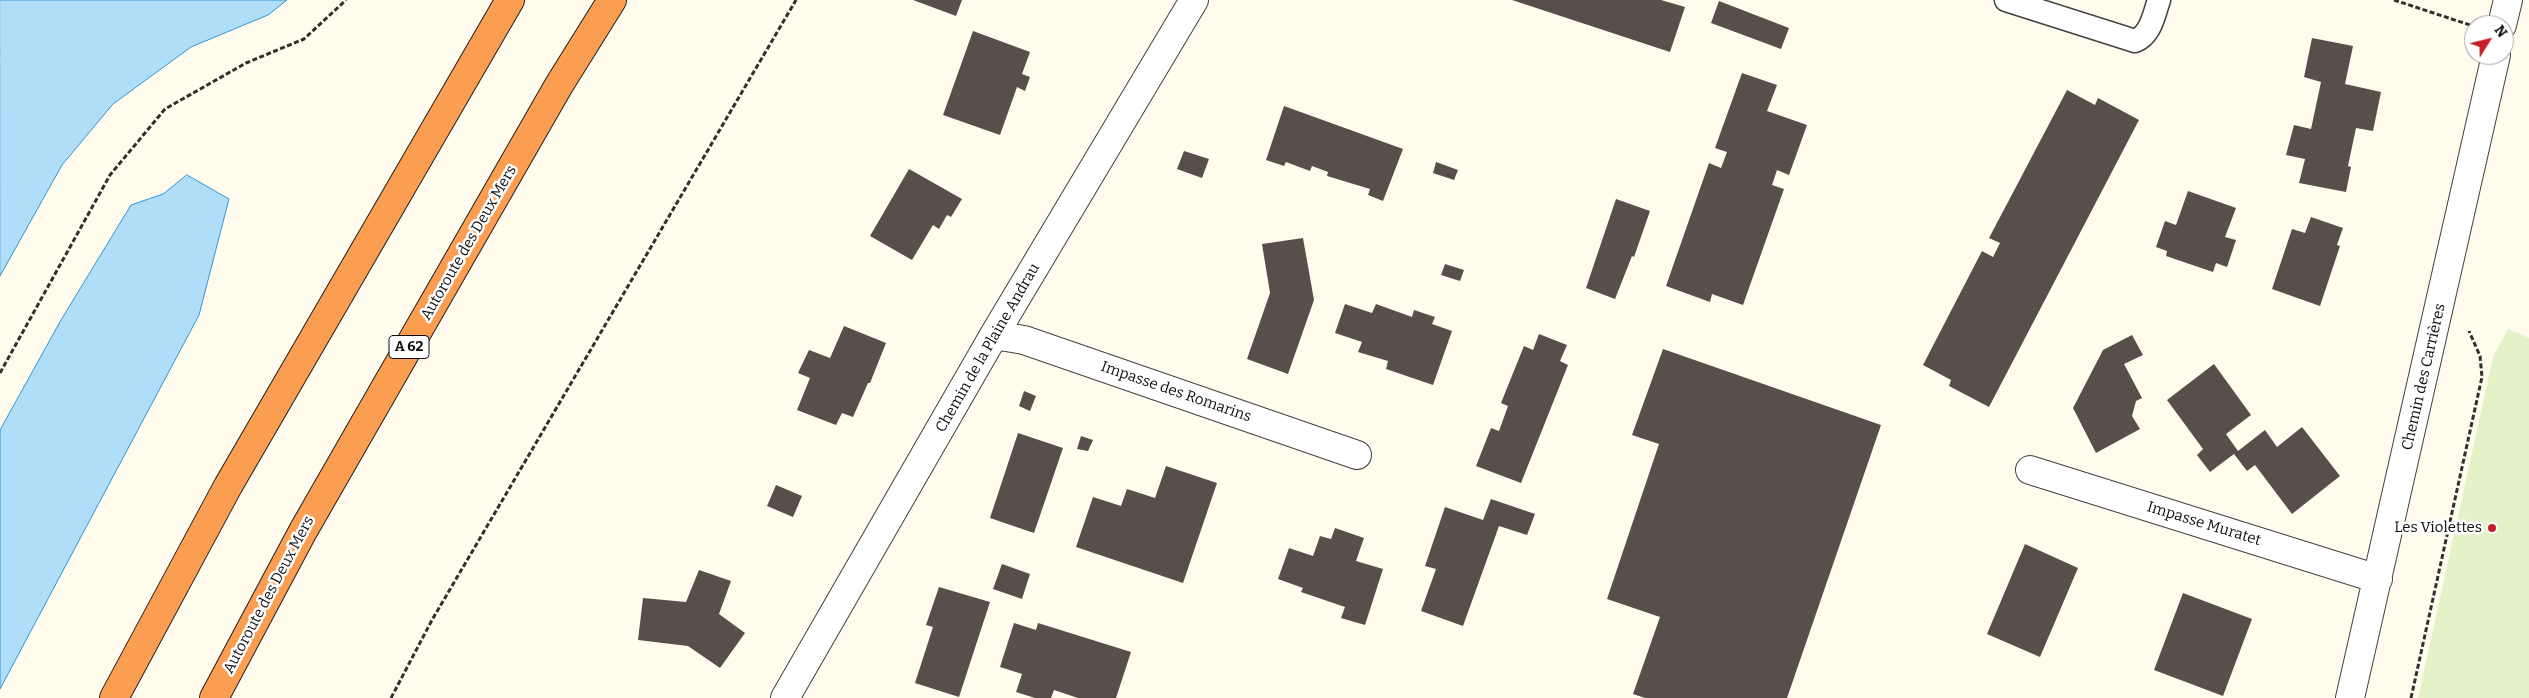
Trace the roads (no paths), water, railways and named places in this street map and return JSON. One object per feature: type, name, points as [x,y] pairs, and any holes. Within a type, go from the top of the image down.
[{"type":"highway","points":[[114,698],[228,486],[510,0]]},
{"type":"highway","name":"Autoroute des Deux Mers","points":[[214,698],[308,523],[559,85],[612,0]]},
{"type":"street","name":"Chemin de la Plaine Andrau","points":[[785,698],[994,335],[1194,0]]},
{"type":"street","points":[[2504,15],[2508,0]]},
{"type":"street","name":"Chemin des Carrières","points":[[2350,698],[2494,65]]},
{"type":"street","name":"Impasse des Romarins","points":[[994,335],[1024,340],[1357,455]]},
{"type":"street","name":"Impasse Muratet","points":[[2030,470],[2378,579]]},
{"type":"lane","points":[[2006,0],[2059,8],[2135,41],[2143,38],[2148,30],[2159,0]]},
{"type":"water","points":[[0,0],[287,0],[268,15],[191,47],[113,104],[62,165],[0,276]]},
{"type":"water","points":[[187,175],[229,199],[199,315],[0,689],[0,430],[61,320],[131,205],[163,194]]},
{"type":"place","name":"Les Violettes","points":[[2492,528]]}]
